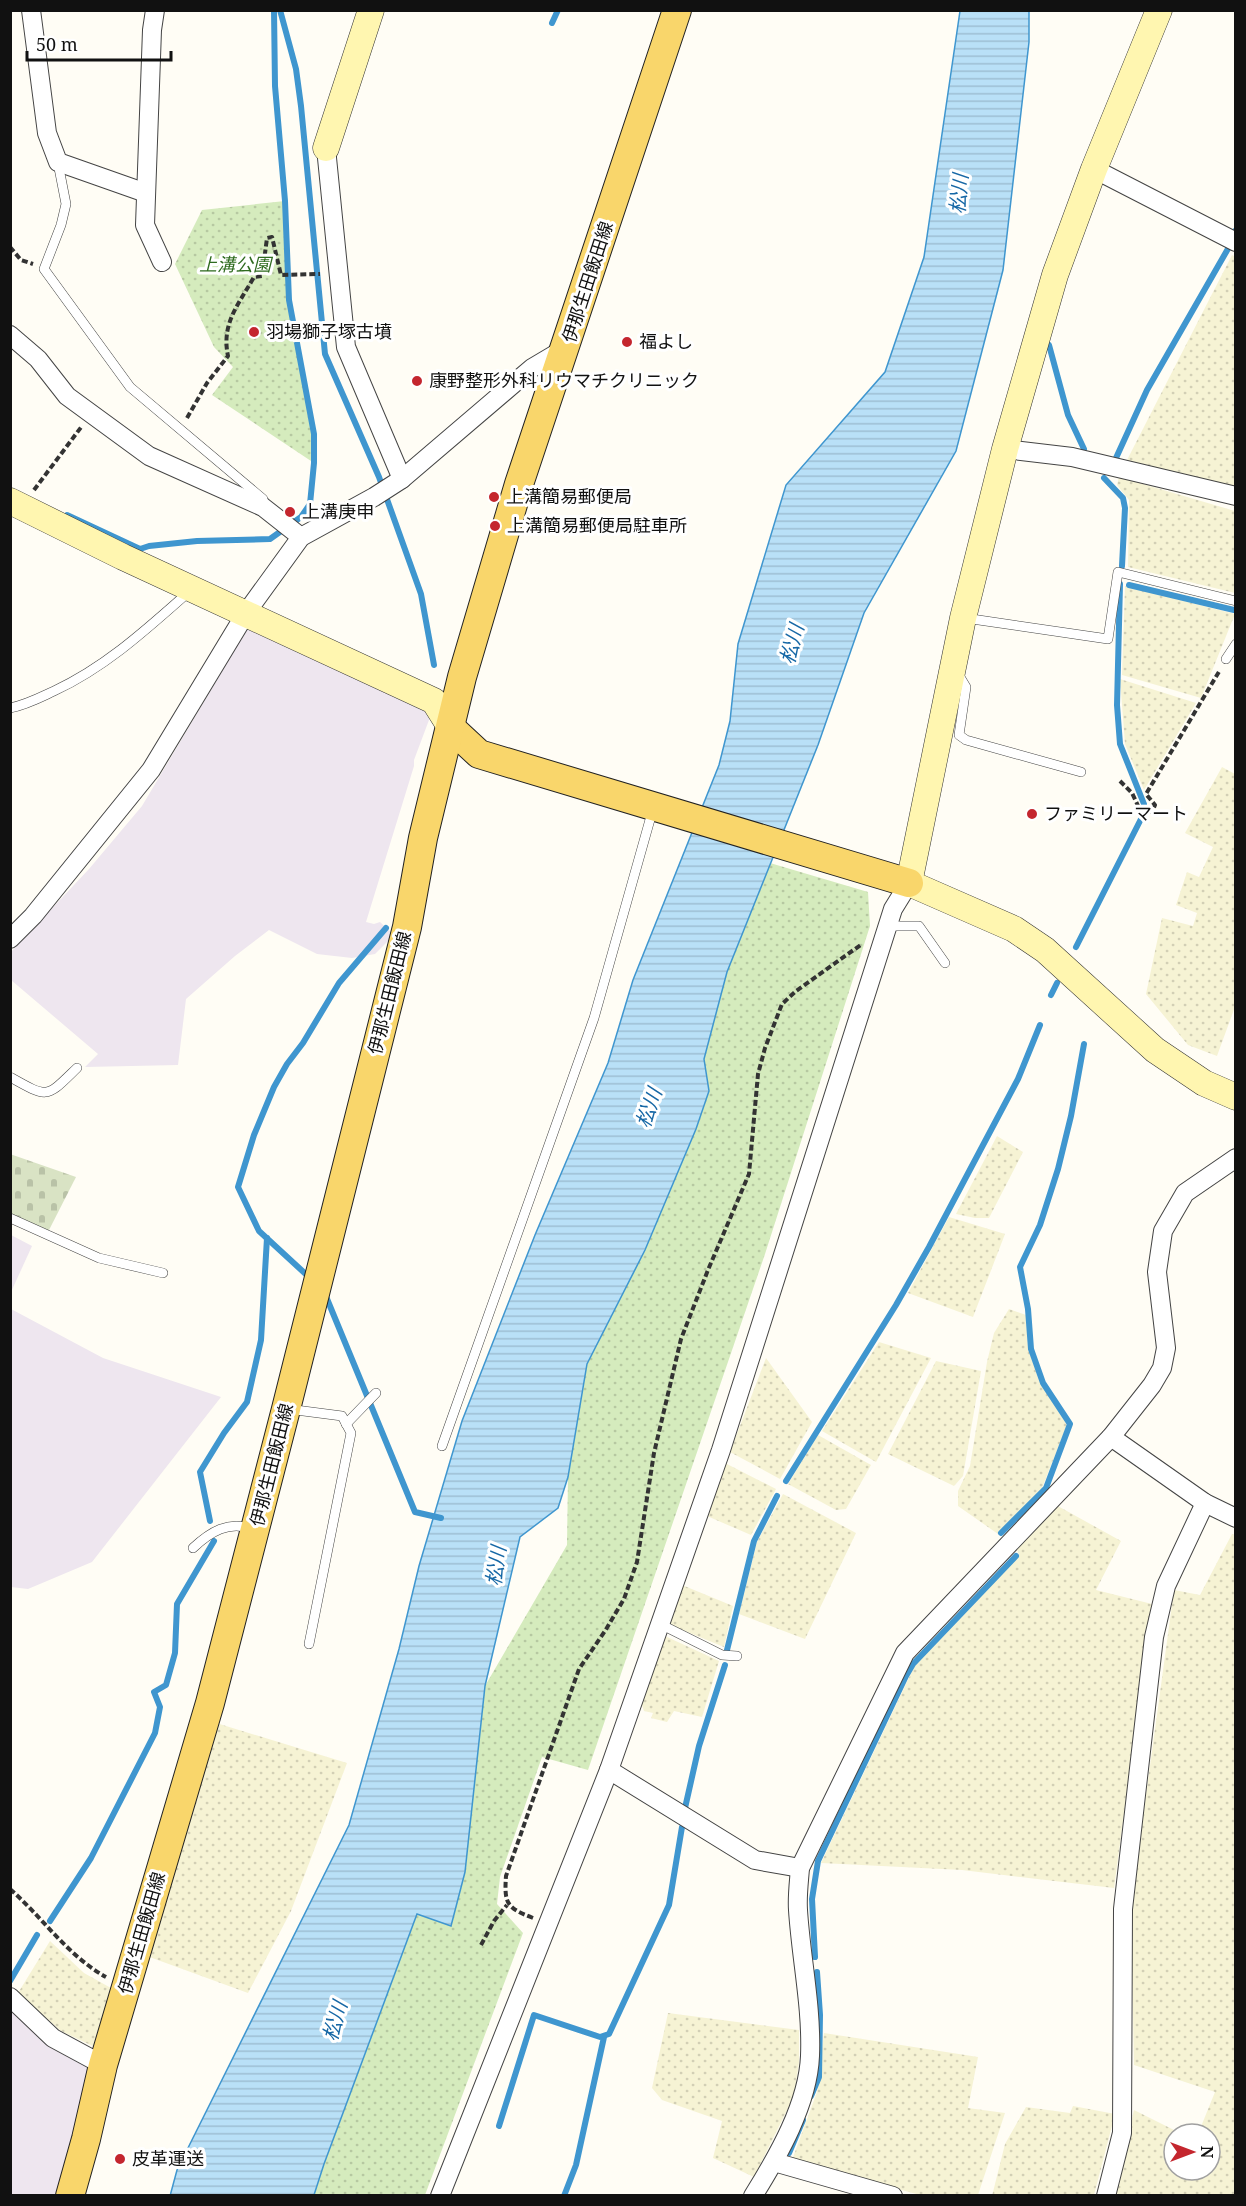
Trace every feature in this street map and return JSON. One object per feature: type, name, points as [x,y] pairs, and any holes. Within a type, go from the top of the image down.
[{"type":"main road","name":"伊那生田飯田線","points":[[70,2196],[103,2066],[210,1703],[255,1530],[407,927],[423,838],[462,677],[519,484],[677,10]]},
{"type":"main road","points":[[451,728],[479,754],[909,883]]},
{"type":"street","points":[[31,10],[47,133],[58,162],[146,194]]},
{"type":"street","points":[[155,10],[152,30],[145,225],[162,262]]},
{"type":"street","points":[[371,10],[326,148],[346,347],[398,481]]},
{"type":"street","points":[[440,2196],[609,1770],[721,1450],[893,909],[909,883],[963,618],[1005,449],[1055,275],[1159,10]]},
{"type":"street","points":[[1095,169],[1236,242]]},
{"type":"street","points":[[10,335],[38,359],[67,396],[149,456],[263,507],[298,535]]},
{"type":"street","points":[[10,939],[33,916],[151,770],[246,613],[298,535],[374,497],[398,481],[532,368],[566,348]]},
{"type":"street","points":[[1005,449],[1072,457],[1236,496]]},
{"type":"street","points":[[20,498],[123,557],[434,701],[451,728]]},
{"type":"street","points":[[909,883],[1014,929],[1045,950],[1155,1050],[1204,1083],[1236,1097]]},
{"type":"street","points":[[753,2196],[774,2162],[797,2110],[806,2083],[810,2056],[806,1982],[798,1908],[800,1868],[905,1653],[1110,1437],[1152,1385],[1162,1368],[1166,1348],[1157,1272],[1163,1231],[1185,1193],[1236,1158]]},
{"type":"street","points":[[1110,1437],[1205,1503],[1236,1518]]},
{"type":"street","points":[[1106,2196],[1122,2133],[1123,1909],[1154,1637],[1166,1586],[1205,1503]]},
{"type":"street","points":[[609,1770],[755,1860],[800,1868]]},
{"type":"street","points":[[10,1997],[53,2038],[103,2066]]},
{"type":"street","points":[[774,2162],[893,2196]]},
{"type":"lane","points":[[58,162],[66,204],[61,225],[44,269],[130,387],[263,499],[263,507]]},
{"type":"lane","points":[[963,618],[1108,639],[1118,572],[1236,601]]},
{"type":"lane","points":[[10,708],[24,705],[80,679],[129,644],[193,589]]},
{"type":"lane","points":[[1226,659],[1236,644]]},
{"type":"lane","points":[[953,665],[966,687],[959,735],[966,740],[1081,772]]},
{"type":"lane","points":[[442,1446],[594,1018],[659,808]]},
{"type":"lane","points":[[888,926],[919,926],[945,963]]},
{"type":"lane","points":[[10,1077],[42,1094],[53,1092],[77,1068]]},
{"type":"lane","points":[[10,1218],[99,1258],[163,1273]]},
{"type":"lane","points":[[346,1424],[376,1393]]},
{"type":"lane","points":[[286,1409],[342,1416],[351,1433],[309,1644]]},
{"type":"lane","points":[[193,1548],[206,1536],[228,1526],[248,1527],[255,1530]]},
{"type":"lane","points":[[660,1624],[722,1655],[737,1656]]},
{"type":"path","points":[[181,429],[207,382],[228,356],[225,341],[228,326],[234,309],[254,277],[262,276],[267,237],[272,237],[281,275],[308,274]]},
{"type":"path","points":[[10,247],[21,260],[44,269]]},
{"type":"path","points":[[20,498],[91,414]]},
{"type":"path","points":[[1120,781],[1132,793],[1141,812],[1152,812],[1155,805],[1146,794],[1226,659]]},
{"type":"path","points":[[548,1924],[516,1912],[507,1905],[504,1895],[506,1876],[579,1669],[624,1599],[637,1562],[654,1453],[681,1339],[749,1174],[758,1074],[778,1015],[782,1004],[795,991],[888,926]]},
{"type":"path","points":[[10,1889],[88,1967],[125,1988]]},
{"type":"path","points":[[481,1945],[507,1905]]},
{"type":"shaded area","points":[[1232,255],[1236,257],[1235,490],[1126,462]]},
{"type":"shaded area","points":[[1119,477],[1235,511],[1235,593],[1128,567],[1129,500],[1117,485]]},
{"type":"shaded area","points":[[1125,586],[1235,614],[1201,698],[1122,675]]},
{"type":"shaded area","points":[[249,626],[427,703],[429,720],[414,760],[366,922],[374,924],[380,922],[394,935],[375,954],[352,958],[317,954],[269,930],[186,999],[178,1065],[85,1067],[98,1054],[11,980],[10,953],[89,869],[142,806]]},
{"type":"shaded area","points":[[1120,679],[1196,703],[1144,790],[1125,744]]},
{"type":"shaded area","points":[[1222,767],[1235,774],[1236,1004],[1217,1056],[1188,1045],[1146,994],[1162,918],[1193,926],[1197,913],[1176,905],[1187,872],[1199,877],[1213,847],[1185,833]]},
{"type":"shaded area","points":[[997,1136],[1023,1152],[989,1218],[956,1214]]},
{"type":"shaded area","points":[[949,1217],[1005,1234],[973,1317],[908,1293]]},
{"type":"shaded area","points":[[11,1235],[32,1246],[11,1292]]},
{"type":"shaded area","points":[[11,1309],[103,1358],[221,1397],[92,1562],[28,1589],[11,1587]]},
{"type":"shaded area","points":[[1009,1309],[1026,1315],[1028,1348],[1039,1381],[1067,1425],[1042,1488],[998,1534],[958,1506],[958,1491],[970,1466],[994,1333]]},
{"type":"shaded area","points":[[879,1342],[931,1358],[876,1462],[822,1431]]},
{"type":"shaded area","points":[[766,1358],[812,1422],[780,1479],[730,1452]]},
{"type":"shaded area","points":[[936,1361],[981,1371],[963,1476],[954,1486],[888,1454]]},
{"type":"shaded area","points":[[818,1435],[871,1465],[846,1509],[836,1510],[788,1484]]},
{"type":"shaded area","points":[[725,1463],[776,1489],[751,1535],[707,1516]]},
{"type":"shaded area","points":[[783,1494],[856,1533],[805,1639],[739,1614],[757,1542]]},
{"type":"shaded area","points":[[1056,1505],[1121,1541],[1096,1590],[1152,1604],[1114,1888],[962,1870],[821,1863],[915,1665],[1019,1555],[1016,1547]]},
{"type":"shaded area","points":[[1232,1534],[1236,1535],[1235,2195],[1113,2196],[1134,2110],[1162,2124],[1162,2182],[1222,2182],[1222,2122],[1203,2122],[1215,2092],[1134,2065],[1131,1905],[1174,1590],[1200,1595]]},
{"type":"shaded area","points":[[682,1585],[733,1606],[724,1647],[668,1624]]},
{"type":"shaded area","points":[[665,1636],[719,1661],[702,1717],[674,1711],[667,1722],[651,1718],[653,1713],[644,1711],[641,1702]]},
{"type":"shaded area","points":[[213,1722],[347,1763],[291,1911],[248,1993],[144,1955]]},
{"type":"shaded area","points":[[50,1941],[84,1973],[111,1988],[97,2048],[61,2031],[18,1993]]},
{"type":"shaded area","points":[[10,2009],[92,2066],[61,2195],[11,2195]]},
{"type":"shaded area","points":[[668,2013],[799,2030],[799,2062],[794,2096],[754,2177],[713,2158],[722,2121],[662,2100],[652,2088]]},
{"type":"shaded area","points":[[824,2033],[978,2057],[968,2108],[1005,2113],[978,2195],[920,2195],[792,2160],[817,2092]]},
{"type":"shaded area","points":[[1073,2106],[1115,2114],[1094,2195],[992,2196],[1005,2144],[1026,2107],[1070,2113]]},
{"type":"green space","name":"上溝公園","points":[[285,201],[289,300],[314,434],[314,463],[212,395],[233,367],[214,347],[175,264],[202,210]]},
{"type":"green space","points":[[770,863],[868,892],[870,926],[765,1254],[588,1770],[542,1757],[500,1877],[497,1904],[523,1933],[425,2195],[314,2196],[417,1914],[451,1925],[465,1872],[485,1686],[567,1545],[568,1477],[587,1364],[645,1250],[709,1091],[704,1059],[727,972]]},
{"type":"green space","points":[[10,1154],[76,1177],[48,1232],[11,1214]]},
{"type":"water","name":"松川","points":[[960,11],[1029,11],[1029,42],[1003,270],[956,451],[864,613],[818,745],[727,972],[704,1059],[709,1091],[696,1129],[645,1250],[587,1364],[568,1477],[558,1508],[520,1537],[485,1686],[465,1872],[451,1926],[417,1914],[314,2195],[170,2196],[177,2170],[349,1825],[399,1649],[419,1566],[462,1421],[535,1235],[608,1063],[633,980],[719,765],[730,721],[738,644],[786,485],[885,372],[924,257]]},
{"type":"waterway","points":[[67,515],[140,549],[197,541],[270,539],[301,517],[310,504],[314,434],[289,300],[285,201],[275,86],[274,10]]},
{"type":"waterway","points":[[280,10],[296,69],[301,106],[325,354],[379,477],[421,594],[434,665]]},
{"type":"waterway","points":[[552,23],[558,10]]},
{"type":"waterway","points":[[1116,458],[1147,390],[1229,247]]},
{"type":"waterway","points":[[1049,345],[1068,415],[1084,449]]},
{"type":"waterway","points":[[1104,478],[1123,498],[1125,508],[1122,566]]},
{"type":"waterway","points":[[1120,584],[1117,705],[1120,744],[1144,804],[1144,811]]},
{"type":"waterway","points":[[1129,585],[1234,610]]},
{"type":"waterway","points":[[1076,947],[1142,817]]},
{"type":"waterway","points":[[310,1278],[259,1231],[238,1187],[254,1135],[274,1087],[287,1064],[303,1043],[339,983],[386,928]]},
{"type":"waterway","points":[[1051,995],[1057,983]]},
{"type":"waterway","points":[[786,1481],[896,1305],[929,1247],[1018,1079],[1040,1025]]},
{"type":"waterway","points":[[1001,1533],[1046,1488],[1070,1424],[1043,1383],[1031,1349],[1028,1309],[1020,1267],[1040,1225],[1058,1169],[1071,1116],[1084,1044]]},
{"type":"waterway","points":[[210,1521],[200,1472],[224,1433],[247,1402],[261,1340],[267,1238]]},
{"type":"waterway","points":[[325,1294],[415,1512],[441,1518]]},
{"type":"waterway","points":[[727,1650],[754,1541],[777,1496]]},
{"type":"waterway","points":[[50,1921],[91,1858],[155,1733],[160,1707],[154,1692],[166,1685],[175,1653],[177,1604],[214,1541]]},
{"type":"waterway","points":[[815,1957],[812,1899],[818,1861],[906,1676],[913,1664],[1016,1556]]},
{"type":"waterway","points":[[685,1808],[699,1746],[725,1665]]},
{"type":"waterway","points":[[499,2126],[534,2015],[600,2037],[609,2034],[669,1905],[682,1827]]},
{"type":"waterway","points":[[10,1981],[37,1935]]},
{"type":"waterway","points":[[811,2096],[819,2077],[820,2015],[817,1972]]},
{"type":"waterway","points":[[564,2196],[576,2165],[604,2037]]},
{"type":"waterway","points":[[789,2153],[803,2120]]},
{"type":"place","name":"羽場獅子塚古墳","points":[[254,332]]},
{"type":"place","name":"福よし","points":[[627,342]]},
{"type":"place","name":"康野整形外科リウマチクリニック","points":[[417,381]]},
{"type":"place","name":"上溝簡易郵便局","points":[[494,497]]},
{"type":"place","name":"上溝庚申","points":[[290,512]]},
{"type":"place","name":"上溝簡易郵便局駐車所","points":[[495,526]]},
{"type":"place","name":"ファミリーマート","points":[[1032,814]]},
{"type":"place","name":"皮革運送","points":[[120,2159]]}]
